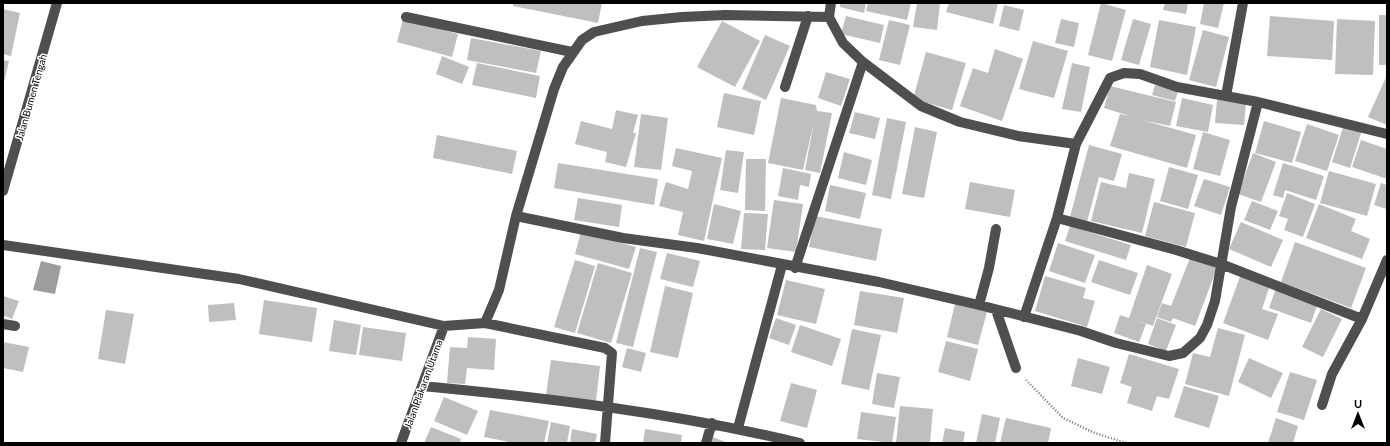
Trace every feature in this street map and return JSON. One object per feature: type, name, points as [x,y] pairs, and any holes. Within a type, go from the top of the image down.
[{"type":"street","name":"Jalan Bumen Tengah","points":[[3,191],[57,3]]},
{"type":"street","points":[[831,3],[829,17],[843,43],[863,62],[921,106],[960,122],[1018,136],[1076,144]]},
{"type":"street","points":[[1226,96],[1243,3]]},
{"type":"street","points":[[484,323],[499,290],[516,216],[554,89],[563,67],[572,52],[582,40],[594,32],[642,21],[726,14],[829,17]]},
{"type":"street","points":[[785,87],[808,16]]},
{"type":"street","points":[[406,17],[572,52]]},
{"type":"street","points":[[795,268],[863,62]]},
{"type":"street","points":[[1024,317],[1057,218],[1076,144],[1110,78],[1124,73],[1140,74],[1177,87],[1258,102],[1387,134]]},
{"type":"street","points":[[516,216],[580,230],[697,248],[795,268],[879,282],[979,305],[1081,331],[1116,343],[1169,356],[1183,353],[1200,338],[1207,325],[1215,301],[1230,207],[1258,102]]},
{"type":"street","points":[[1057,218],[1176,250],[1221,264],[1362,319]]},
{"type":"street","points":[[979,305],[989,268],[996,229]]},
{"type":"street","points":[[3,245],[239,279],[444,326],[484,323],[605,348],[612,353],[613,361],[606,443]]},
{"type":"street","points":[[1322,405],[1332,374],[1362,319],[1387,260]]},
{"type":"street","points":[[738,428],[782,265]]},
{"type":"street","points":[[996,310],[1016,368]]},
{"type":"street","points":[[3,324],[15,326]]},
{"type":"street","name":"Jalan Plakaran Utama","points":[[401,443],[444,326]]},
{"type":"street","points":[[422,386],[609,407],[712,423],[738,428],[781,441],[800,443]]},
{"type":"street","points":[[706,443],[712,423]]},
{"type":"path","points":[[1016,368],[1063,418],[1095,433],[1126,443]]},
{"type":"shaded area","points":[[41,261],[61,266],[55,294],[33,290]]},
{"type":"building","points":[[513,3],[602,3],[598,23],[513,6]]},
{"type":"building","points":[[840,3],[866,3],[864,13],[840,7]]},
{"type":"building","points":[[868,3],[911,3],[907,20],[866,11]]},
{"type":"building","points":[[917,3],[940,3],[937,30],[913,27]]},
{"type":"building","points":[[949,3],[998,3],[993,24],[946,12]]},
{"type":"building","points":[[1101,3],[1126,10],[1112,61],[1088,55]]},
{"type":"building","points":[[1165,3],[1188,3],[1186,14],[1163,10]]},
{"type":"building","points":[[1204,3],[1224,3],[1218,28],[1200,24]]},
{"type":"building","points":[[1004,5],[1024,10],[1019,31],[999,26]]},
{"type":"building","points":[[3,9],[20,13],[11,56],[3,54]]},
{"type":"building","points":[[1379,15],[1387,15],[1387,65],[1379,65]]},
{"type":"building","points":[[846,16],[884,25],[880,43],[841,34]]},
{"type":"building","points":[[1270,16],[1334,21],[1332,60],[1267,56]]},
{"type":"building","points":[[403,19],[458,34],[452,57],[397,42]]},
{"type":"building","points":[[1061,19],[1079,23],[1074,47],[1055,43]]},
{"type":"building","points":[[1133,19],[1151,24],[1139,65],[1121,60]]},
{"type":"building","points":[[1337,19],[1375,21],[1373,75],[1335,74]]},
{"type":"building","points":[[889,20],[910,25],[900,65],[879,60]]},
{"type":"building","points":[[1159,20],[1196,27],[1187,75],[1150,67]]},
{"type":"building","points":[[722,21],[760,41],[735,87],[697,67]]},
{"type":"building","points":[[1203,30],[1229,37],[1216,87],[1189,80]]},
{"type":"building","points":[[765,35],[790,46],[766,100],[742,89]]},
{"type":"building","points":[[471,38],[541,51],[536,73],[467,60]]},
{"type":"building","points":[[1033,41],[1068,51],[1054,98],[1019,89]]},
{"type":"building","points":[[995,49],[1023,59],[1002,121],[960,106],[973,68],[988,73]]},
{"type":"building","points":[[926,52],[966,63],[952,110],[913,99]]},
{"type":"building","points":[[442,56],[469,67],[462,84],[436,74]]},
{"type":"building","points":[[3,60],[9,61],[4,82],[3,82]]},
{"type":"building","points":[[477,63],[540,76],[536,98],[472,85]]},
{"type":"building","points":[[1072,63],[1090,67],[1081,112],[1062,109]]},
{"type":"building","points":[[826,72],[850,79],[841,106],[818,98]]},
{"type":"building","points":[[1387,75],[1387,125],[1368,117]]},
{"type":"building","points":[[1155,85],[1178,91],[1175,101],[1152,95]]},
{"type":"building","points":[[1110,86],[1176,102],[1170,126],[1142,120],[1196,135],[1187,168],[1110,146],[1120,114],[1130,116],[1104,108]]},
{"type":"building","points":[[724,93],[761,101],[754,135],[717,127]]},
{"type":"building","points":[[781,98],[816,105],[817,111],[832,113],[820,173],[805,170],[814,122],[803,170],[768,163]]},
{"type":"building","points":[[1182,98],[1213,105],[1208,132],[1176,126]]},
{"type":"building","points":[[1217,100],[1246,102],[1244,125],[1215,123]]},
{"type":"building","points":[[616,110],[638,115],[633,133],[636,133],[626,167],[605,162],[607,152],[575,144],[581,121],[612,129]]},
{"type":"building","points":[[855,112],[880,118],[875,139],[849,133]]},
{"type":"building","points":[[641,114],[668,118],[661,170],[634,167]]},
{"type":"building","points":[[887,118],[906,122],[891,199],[872,195]]},
{"type":"building","points":[[1264,121],[1301,132],[1292,163],[1255,153]]},
{"type":"building","points":[[1307,124],[1339,135],[1327,171],[1295,161]]},
{"type":"building","points":[[1344,124],[1362,130],[1350,168],[1332,162]]},
{"type":"building","points":[[915,127],[937,132],[924,198],[902,194]]},
{"type":"building","points":[[1203,132],[1230,140],[1220,176],[1193,169]]},
{"type":"building","points":[[437,135],[517,151],[512,174],[433,158]]},
{"type":"building","points":[[1361,140],[1387,149],[1387,179],[1352,167]]},
{"type":"building","points":[[1089,145],[1122,154],[1114,181],[1099,177],[1087,222],[1070,217]]},
{"type":"building","points":[[676,148],[722,158],[704,241],[678,235],[683,212],[659,206],[666,182],[688,189],[692,171],[672,166]]},
{"type":"building","points":[[726,150],[744,152],[738,193],[720,190]]},
{"type":"building","points":[[844,152],[872,160],[866,185],[838,178]]},
{"type":"building","points":[[1253,153],[1276,162],[1261,202],[1238,194]]},
{"type":"building","points":[[746,159],[766,159],[765,211],[745,210]]},
{"type":"building","points":[[558,163],[658,179],[654,205],[554,188]]},
{"type":"building","points":[[1283,163],[1324,176],[1316,200],[1285,190],[1283,198],[1273,195]]},
{"type":"building","points":[[1169,167],[1198,175],[1188,209],[1160,201]]},
{"type":"building","points":[[783,168],[811,174],[809,187],[800,185],[798,200],[778,196]]},
{"type":"building","points":[[1329,171],[1376,184],[1367,216],[1320,203]]},
{"type":"building","points":[[1129,173],[1155,179],[1142,233],[1091,221],[1101,182],[1126,188]]},
{"type":"building","points":[[1204,179],[1230,187],[1221,215],[1194,206]]},
{"type":"building","points":[[970,182],[1015,190],[1010,217],[965,209]]},
{"type":"building","points":[[1381,183],[1387,185],[1387,209],[1374,205]]},
{"type":"building","points":[[830,185],[866,193],[860,219],[825,211]]},
{"type":"building","points":[[1287,193],[1315,204],[1303,237],[1284,230],[1288,219],[1279,216]]},
{"type":"building","points":[[578,198],[622,205],[619,227],[574,220]]},
{"type":"building","points":[[774,200],[803,204],[796,252],[767,248]]},
{"type":"building","points":[[1252,201],[1278,211],[1270,230],[1244,220]]},
{"type":"building","points":[[1154,202],[1195,213],[1186,247],[1145,236]]},
{"type":"building","points":[[714,204],[741,211],[733,244],[707,239]]},
{"type":"building","points":[[1319,204],[1356,219],[1351,231],[1370,239],[1362,259],[1306,238]]},
{"type":"building","points":[[744,213],[768,214],[765,250],[741,249]]},
{"type":"building","points":[[815,216],[882,229],[876,261],[809,247]]},
{"type":"building","points":[[1241,222],[1283,240],[1271,267],[1229,249]]},
{"type":"building","points":[[1070,226],[1131,245],[1126,260],[1065,241]]},
{"type":"building","points":[[581,232],[636,247],[629,269],[575,254]]},
{"type":"building","points":[[1295,242],[1366,268],[1351,308],[1281,282]]},
{"type":"building","points":[[1058,243],[1095,255],[1085,283],[1049,271]]},
{"type":"building","points":[[640,248],[657,252],[633,347],[616,343]]},
{"type":"building","points":[[667,253],[700,261],[693,287],[660,279]]},
{"type":"building","points":[[1190,258],[1217,268],[1195,326],[1173,318],[1171,322],[1157,317],[1162,303],[1171,306]]},
{"type":"building","points":[[575,260],[595,266],[575,333],[554,327]]},
{"type":"building","points":[[1099,260],[1138,273],[1130,295],[1091,282]]},
{"type":"building","points":[[598,263],[632,273],[611,343],[577,333]]},
{"type":"building","points":[[1147,265],[1172,274],[1153,326],[1136,320],[1146,324],[1139,342],[1114,333],[1120,315],[1129,318]]},
{"type":"building","points":[[1241,274],[1270,285],[1262,309],[1278,314],[1268,340],[1223,323]]},
{"type":"building","points":[[1045,276],[1086,288],[1083,298],[1095,301],[1087,327],[1035,311]]},
{"type":"building","points":[[786,280],[825,289],[816,324],[777,315]]},
{"type":"building","points":[[665,286],[693,293],[678,358],[650,352]]},
{"type":"building","points":[[1276,288],[1318,303],[1311,323],[1269,308]]},
{"type":"building","points":[[860,291],[904,298],[897,333],[854,325]]},
{"type":"building","points":[[3,296],[19,301],[12,319],[3,315]]},
{"type":"building","points":[[264,300],[317,308],[312,342],[259,334]]},
{"type":"building","points":[[234,303],[236,320],[209,322],[208,305]]},
{"type":"building","points":[[955,304],[987,312],[978,345],[947,337]]},
{"type":"building","points":[[1321,309],[1342,319],[1323,357],[1302,347]]},
{"type":"building","points":[[106,310],[134,314],[125,364],[98,359]]},
{"type":"building","points":[[776,318],[796,325],[789,345],[769,338]]},
{"type":"building","points":[[1157,318],[1176,325],[1166,351],[1148,344]]},
{"type":"building","points":[[334,320],[361,325],[356,355],[329,351]]},
{"type":"building","points":[[800,325],[841,339],[832,366],[791,352]]},
{"type":"building","points":[[363,327],[406,333],[402,361],[359,355]]},
{"type":"building","points":[[1218,328],[1245,335],[1229,396],[1185,384],[1193,353],[1210,357]]},
{"type":"building","points":[[852,329],[881,335],[869,390],[841,384]]},
{"type":"building","points":[[468,337],[496,339],[494,370],[467,368],[465,384],[447,383],[450,347],[467,348]]},
{"type":"building","points":[[946,341],[978,349],[970,381],[938,372]]},
{"type":"building","points":[[3,342],[29,347],[23,372],[3,368]]},
{"type":"building","points":[[627,348],[646,353],[641,372],[622,367]]},
{"type":"building","points":[[1129,354],[1179,369],[1169,399],[1157,396],[1152,411],[1127,403],[1132,387],[1120,383]]},
{"type":"building","points":[[1078,358],[1110,367],[1102,394],[1071,386]]},
{"type":"building","points":[[1249,358],[1283,373],[1271,398],[1238,382]]},
{"type":"building","points":[[551,360],[600,366],[596,401],[546,395]]},
{"type":"building","points":[[1290,372],[1317,380],[1304,420],[1277,412]]},
{"type":"building","points":[[877,373],[900,377],[894,408],[872,404]]},
{"type":"building","points":[[791,383],[817,390],[807,428],[780,421]]},
{"type":"building","points":[[1184,386],[1219,396],[1209,428],[1174,417]]},
{"type":"building","points":[[444,397],[478,411],[467,435],[434,421]]},
{"type":"building","points":[[900,406],[933,409],[930,443],[896,443]]},
{"type":"building","points":[[490,410],[549,421],[544,443],[514,443],[484,437]]},
{"type":"building","points":[[861,412],[896,417],[892,443],[857,439]]},
{"type":"building","points":[[982,414],[1000,418],[995,443],[976,443]]},
{"type":"building","points":[[1006,418],[1051,428],[1048,443],[1000,443]]},
{"type":"building","points":[[1276,418],[1298,426],[1293,443],[1268,443]]},
{"type":"building","points":[[551,422],[570,426],[567,443],[547,443]]},
{"type":"building","points":[[431,427],[461,439],[460,443],[424,443]]},
{"type":"building","points":[[945,428],[965,432],[963,443],[942,443]]},
{"type":"building","points":[[572,429],[597,434],[595,443],[570,443]]},
{"type":"building","points":[[645,429],[682,435],[681,443],[643,443]]},
{"type":"building","points":[[712,437],[729,443],[710,443]]}]
